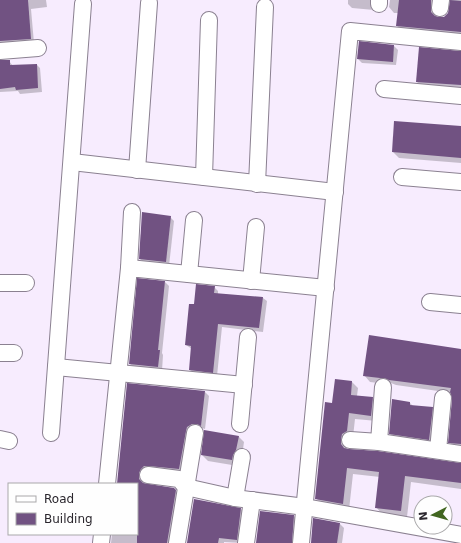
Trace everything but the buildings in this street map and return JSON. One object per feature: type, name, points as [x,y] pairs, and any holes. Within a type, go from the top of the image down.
[{"type":"street","points":[[137,170],[149,3]]},
{"type":"street","points":[[51,433],[83,4]]},
{"type":"street","points":[[257,184],[265,7]]},
{"type":"street","points":[[204,178],[209,20]]},
{"type":"street","points":[[301,543],[350,31],[461,42]]},
{"type":"street","points":[[0,51],[38,48]]},
{"type":"street","points":[[384,89],[461,96]]},
{"type":"street","points":[[72,162],[335,192]]},
{"type":"street","points":[[402,177],[461,182]]},
{"type":"street","points":[[107,483],[129,268],[132,212]]},
{"type":"street","points":[[189,274],[194,220]]},
{"type":"street","points":[[251,281],[256,227]]},
{"type":"street","points":[[129,268],[326,288]]},
{"type":"street","points":[[0,283],[26,283]]},
{"type":"street","points":[[430,302],[461,305]]},
{"type":"street","points":[[240,424],[248,337]]},
{"type":"street","points":[[56,367],[244,385]]},
{"type":"street","points":[[379,442],[383,387]]},
{"type":"street","points":[[438,450],[443,398]]},
{"type":"street","points":[[177,543],[194,433]]},
{"type":"street","points":[[350,440],[379,442],[461,454]]},
{"type":"street","points":[[235,498],[242,457]]},
{"type":"street","points":[[148,476],[178,479],[186,487],[235,498],[305,507],[461,535]]},
{"type":"street","points":[[246,543],[252,500]]}]
